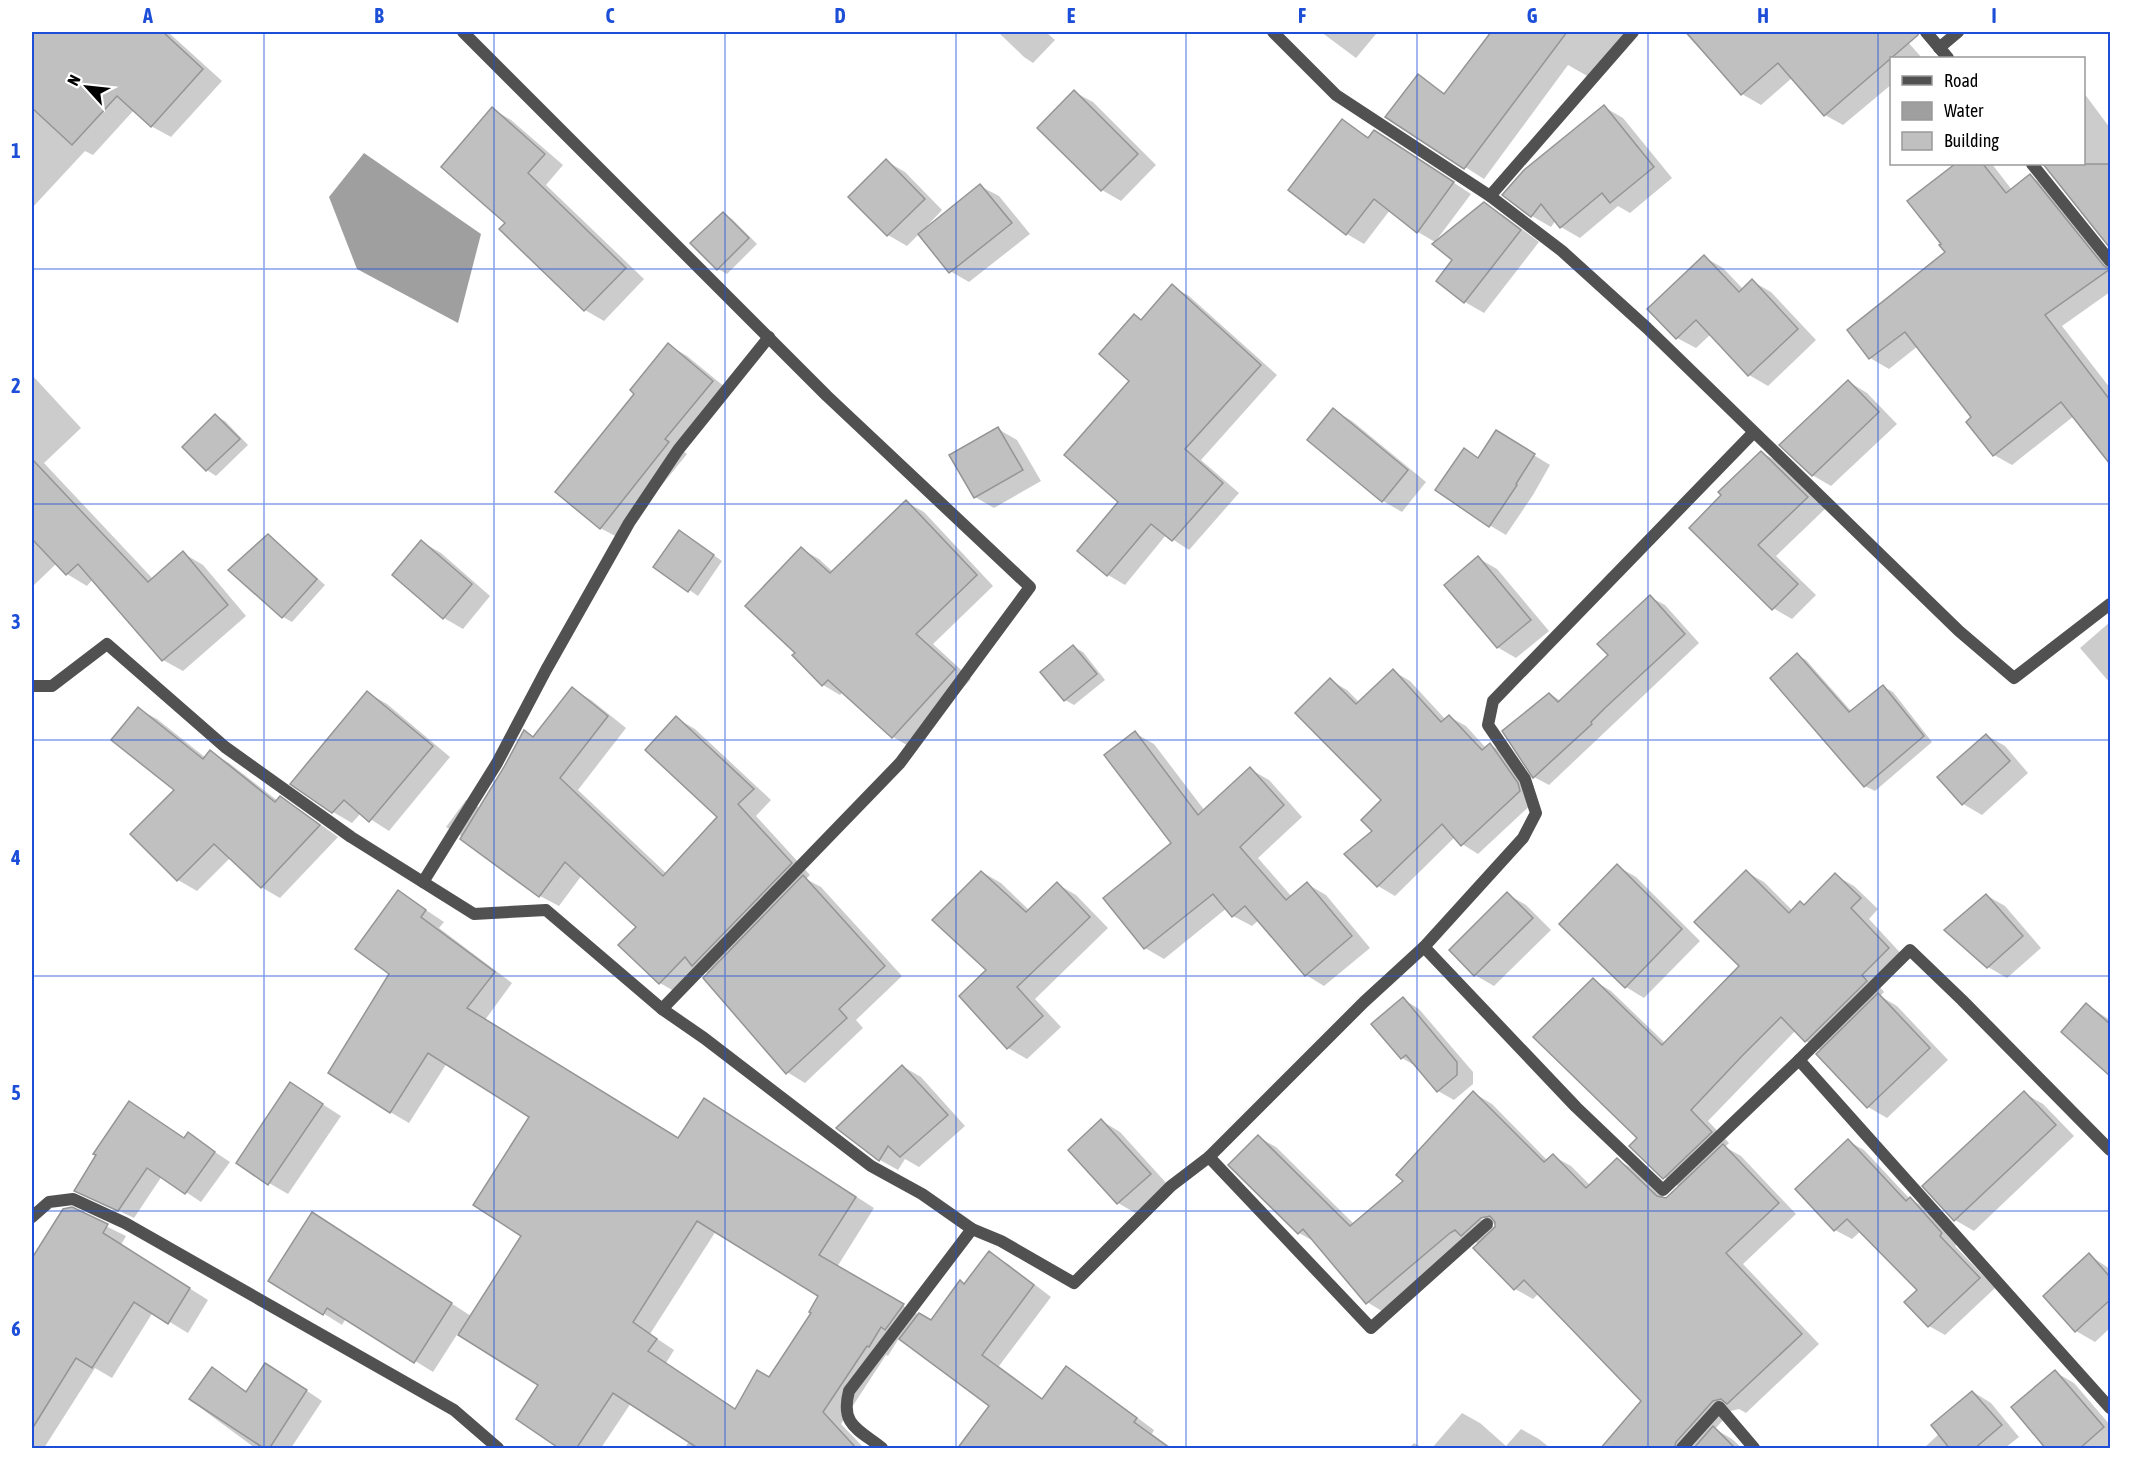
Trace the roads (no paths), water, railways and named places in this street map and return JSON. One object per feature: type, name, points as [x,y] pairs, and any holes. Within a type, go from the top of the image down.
[{"type":"street","points":[[463,32],[827,396],[1030,586],[900,763],[662,1009]]},
{"type":"street","points":[[1273,32],[1336,95],[1490,196],[1562,251],[1647,327],[1753,433],[1959,631],[2014,678],[2110,604]]},
{"type":"street","points":[[1490,196],[1633,32]]},
{"type":"street","points":[[1926,32],[1947,57]]},
{"type":"street","points":[[1939,48],[1958,32]]},
{"type":"street","points":[[2033,165],[2110,261]]},
{"type":"street","points":[[423,882],[497,763],[546,670],[629,523],[678,450],[769,338]]},
{"type":"street","points":[[32,686],[52,686],[107,645],[225,747],[351,837],[474,914],[546,910],[662,1009],[704,1038],[871,1166],[922,1194],[972,1229],[1001,1241],[1074,1283],[1170,1186],[1209,1157],[1364,1002],[1424,947],[1523,838],[1536,813],[1525,779],[1488,725],[1493,701],[1753,433]]},
{"type":"street","points":[[1424,947],[1576,1107],[1663,1190],[1910,950],[2110,1150]]},
{"type":"street","points":[[1798,1060],[2110,1408]]},
{"type":"street","points":[[1209,1157],[1371,1328],[1487,1224]]},
{"type":"street","points":[[32,1217],[49,1202],[73,1199],[125,1223],[454,1410],[498,1449]]},
{"type":"street","points":[[882,1449],[850,1422],[845,1408],[849,1391],[972,1229]]},
{"type":"street","points":[[1682,1449],[1719,1407],[1754,1449]]},
{"type":"water","points":[[364,153],[481,234],[458,323],[357,269],[329,197]]}]
